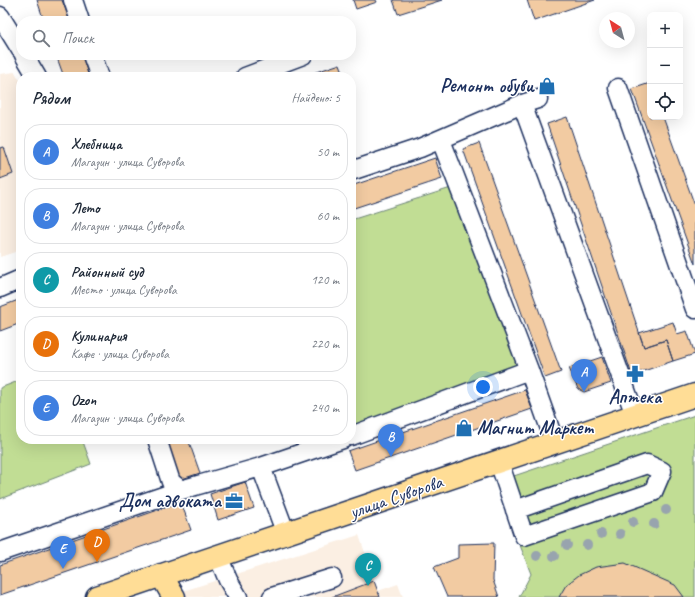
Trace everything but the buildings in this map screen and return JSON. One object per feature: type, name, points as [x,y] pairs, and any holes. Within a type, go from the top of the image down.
[{"type":"main road","name":"улица Суворова","points":[[97,597],[695,395]]},
{"type":"main road","points":[[161,575],[174,597]]},
{"type":"lane","points":[[73,0],[78,16]]},
{"type":"lane","points":[[0,16],[16,42]]},
{"type":"lane","points":[[27,60],[34,72]]},
{"type":"lane","points":[[94,60],[98,72]]},
{"type":"lane","points":[[258,72],[290,60]]},
{"type":"lane","points":[[618,88],[695,309]]},
{"type":"lane","points":[[356,169],[420,148],[530,102],[635,416]]},
{"type":"lane","points":[[440,140],[529,370],[555,443]]},
{"type":"lane","points":[[0,288],[16,281]]},
{"type":"lane","points":[[356,434],[529,370]]},
{"type":"lane","points":[[159,444],[172,482],[181,490]]},
{"type":"lane","points":[[0,552],[181,490],[261,467],[328,444]]},
{"type":"lane","points":[[499,462],[515,510],[524,536],[653,492],[662,471],[647,464],[515,510]]},
{"type":"lane","points":[[261,467],[286,534]]},
{"type":"lane","points":[[218,556],[228,580],[238,597]]},
{"type":"lane","points":[[272,597],[332,578]]},
{"type":"shaded area","points":[[15,72],[16,74],[16,252],[0,257],[0,74]]},
{"type":"shaded area","points":[[359,535],[378,591],[398,584],[403,597],[187,597],[183,591]]},
{"type":"green space","points":[[454,187],[525,368],[356,429],[356,218]]},
{"type":"green space","points":[[16,382],[16,444],[84,444],[91,464],[0,499],[0,388]]},
{"type":"green space","points":[[695,415],[695,597],[519,597],[531,574],[496,482]]},
{"type":"place","name":"Ремонт обуви","points":[[547,86]]},
{"type":"place","name":"Аптека","points":[[635,374]]},
{"type":"place","name":"Хлебница","points":[[584,392]]},
{"type":"place","name":"Магнит Маркет","points":[[464,428]]},
{"type":"place","name":"Лето","points":[[391,457]]},
{"type":"place","name":"Дом адвоката","points":[[234,501]]},
{"type":"place","name":"Кулинария","points":[[97,562]]},
{"type":"place","name":"Ozon","points":[[63,569]]},
{"type":"place","name":"Районный суд","points":[[368,586]]}]
